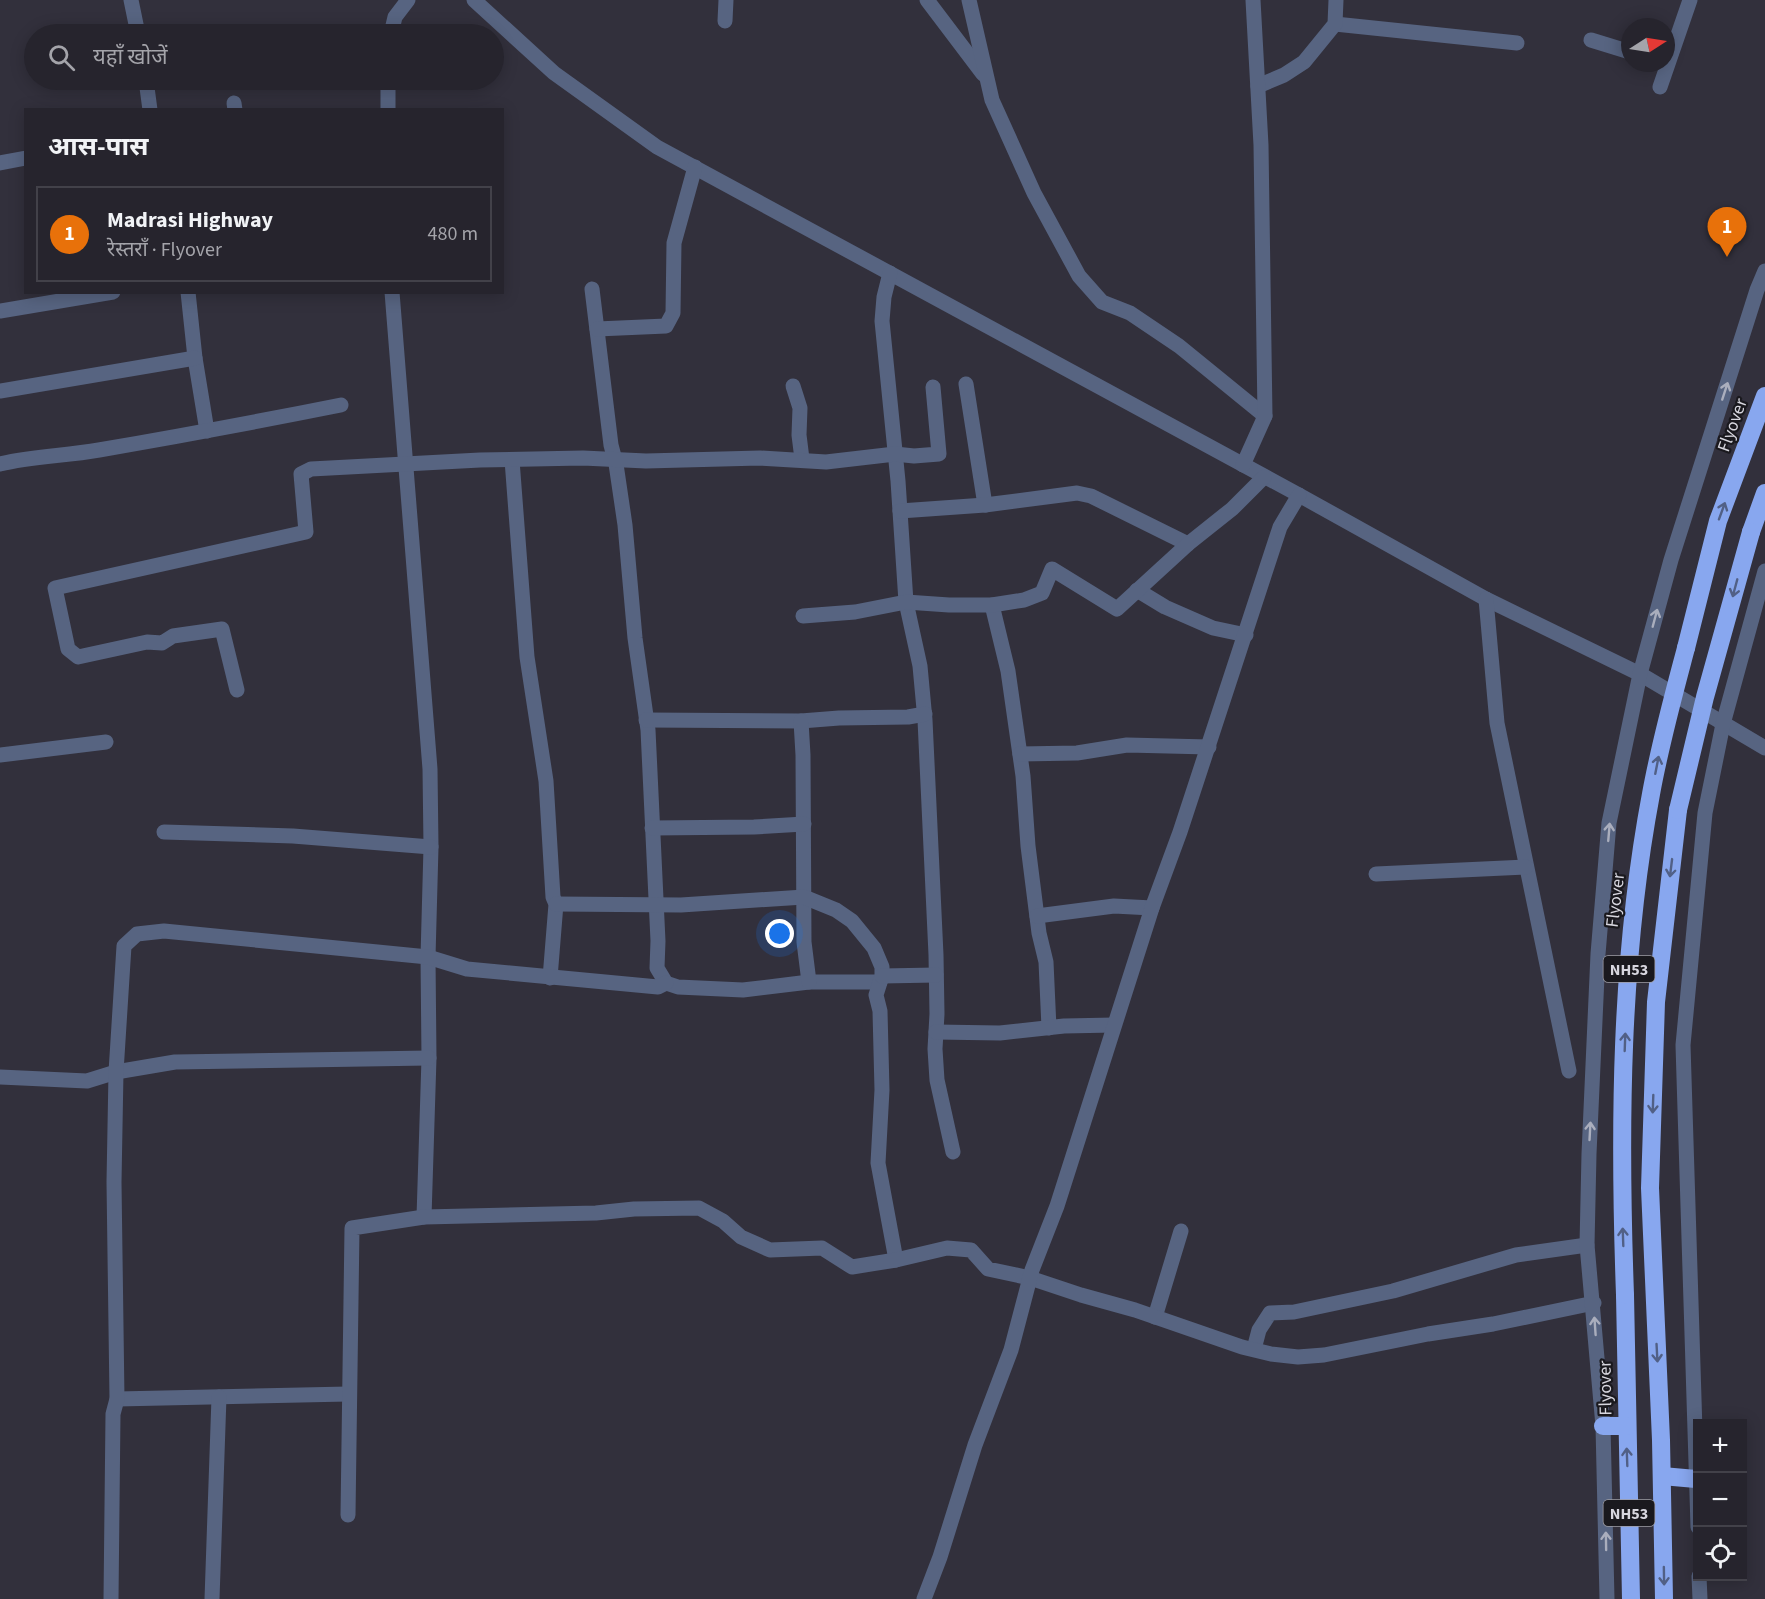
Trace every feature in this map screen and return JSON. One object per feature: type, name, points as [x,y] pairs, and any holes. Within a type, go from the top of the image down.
[{"type":"highway","name":"Flyover","points":[[1626,1426],[1622,1113],[1627,981],[1650,796],[1718,521],[1765,396]]},
{"type":"highway","name":"NH53","points":[[1664,1599],[1662,1476],[1650,1188],[1656,1002],[1678,810],[1708,686],[1751,532],[1765,493]]},
{"type":"highway","points":[[1604,1426],[1626,1426]]},
{"type":"highway","name":"NH53","points":[[1626,1426],[1631,1599]]},
{"type":"highway","points":[[1662,1476],[1693,1479]]},
{"type":"street","points":[[131,0],[136,24]]},
{"type":"street","points":[[393,24],[395,17],[408,0]]},
{"type":"street","points":[[474,0],[500,24]]},
{"type":"street","points":[[725,21],[726,0]]},
{"type":"street","points":[[927,0],[987,79]]},
{"type":"street","points":[[969,0],[992,100],[1034,193],[1079,276],[1102,302],[1130,313],[1179,346],[1265,416]]},
{"type":"street","points":[[1243,465],[1265,416],[1261,145],[1253,0]]},
{"type":"street","points":[[1258,86],[1284,75],[1304,62],[1335,24],[1336,0]]},
{"type":"street","points":[[1675,40],[1690,0]]},
{"type":"street","points":[[1335,24],[1516,43]]},
{"type":"street","points":[[504,27],[554,73],[657,147],[1299,495],[1486,600],[1640,674],[1765,748]]},
{"type":"street","points":[[1591,40],[1621,49]]},
{"type":"street","points":[[1660,87],[1664,72]]},
{"type":"street","points":[[147,90],[150,108]]},
{"type":"street","points":[[388,90],[388,108]]},
{"type":"street","points":[[0,163],[24,158]]},
{"type":"street","points":[[597,329],[666,326],[673,313],[674,243],[695,167]]},
{"type":"street","points":[[1607,1599],[1604,1426],[1587,1245],[1598,954],[1609,823],[1640,674],[1671,560],[1757,290],[1765,272]]},
{"type":"street","points":[[890,273],[884,297],[882,321],[906,602],[920,666],[925,714],[936,975],[934,1050],[937,1080],[953,1152]]},
{"type":"street","points":[[592,289],[625,525],[635,638],[646,720],[656,904],[657,968],[666,983],[678,987],[742,990],[809,982],[936,975]]},
{"type":"street","points":[[0,311],[101,294]]},
{"type":"street","points":[[188,294],[195,358],[207,431]]},
{"type":"street","points":[[392,294],[430,769],[429,1058],[424,1217]]},
{"type":"street","points":[[0,391],[195,358]]},
{"type":"street","points":[[966,384],[985,505]]},
{"type":"street","points":[[793,386],[800,408],[799,435],[802,459]]},
{"type":"street","points":[[237,690],[222,629],[173,636],[162,643],[147,642],[78,657],[68,649],[55,588],[306,532],[301,474],[311,470],[405,463],[512,460],[646,461],[748,458],[826,462],[895,454],[914,456],[939,454],[933,387]]},
{"type":"street","points":[[0,464],[22,458],[74,454],[207,431],[341,405]]},
{"type":"street","points":[[512,460],[526,657],[546,782],[553,897],[556,904],[550,978]]},
{"type":"street","points":[[803,616],[855,612],[906,602],[992,605],[1024,600],[1042,593],[1052,569],[1117,609],[1188,544],[1232,509],[1264,477]]},
{"type":"street","points":[[900,511],[985,505],[1077,493],[1091,496],[1188,544]]},
{"type":"street","points":[[924,1599],[943,1548],[975,1445],[1011,1350],[1030,1278],[1061,1195],[1152,908],[1209,747],[1280,527],[1299,495]]},
{"type":"street","points":[[1696,1473],[1683,1045],[1705,813],[1722,724],[1765,571]]},
{"type":"street","points":[[1137,590],[1165,607],[1213,628],[1246,635]]},
{"type":"street","points":[[1486,600],[1497,723],[1569,1071]]},
{"type":"street","points":[[992,605],[1008,671],[1020,754],[1028,846],[1037,916],[1046,962],[1049,1028]]},
{"type":"street","points":[[646,720],[801,721],[909,717],[925,714]]},
{"type":"street","points":[[801,721],[804,942],[809,982]]},
{"type":"street","points":[[0,755],[106,742]]},
{"type":"street","points":[[1020,754],[1077,753],[1127,746],[1209,747]]},
{"type":"street","points":[[652,828],[804,824]]},
{"type":"street","points":[[164,832],[293,836],[431,847]]},
{"type":"street","points":[[1376,874],[1526,867]]},
{"type":"street","points":[[556,904],[681,905],[804,897],[836,910],[852,921],[874,948],[882,967],[876,995],[880,1011],[882,1090],[878,1163],[896,1260]]},
{"type":"street","points":[[1037,916],[1114,906],[1152,908]]},
{"type":"street","points":[[111,1599],[113,1414],[117,1399],[114,1182],[124,946],[137,934],[164,931],[428,957],[467,969],[550,978],[658,987],[666,983]]},
{"type":"street","points":[[936,1032],[1000,1033],[1114,1025]]},
{"type":"street","points":[[0,1077],[87,1081],[117,1072],[175,1062],[429,1058]]},
{"type":"street","points":[[348,1515],[352,1228],[424,1217],[699,1208],[723,1221],[741,1237],[770,1250],[822,1248],[852,1267],[947,1248],[971,1250],[988,1269],[1030,1278],[1242,1347],[1298,1357],[1324,1355],[1594,1303]]},
{"type":"street","points":[[1155,1317],[1181,1231]]},
{"type":"street","points":[[1254,1348],[1259,1330],[1270,1313],[1294,1312],[1393,1291],[1516,1255],[1587,1245]]},
{"type":"street","points":[[117,1399],[348,1394]]},
{"type":"street","points":[[212,1599],[219,1396]]},
{"type":"street","points":[[1699,1581],[1700,1599]]},
{"type":"place","name":"Madrasi Highway","points":[[1727,257]]}]
